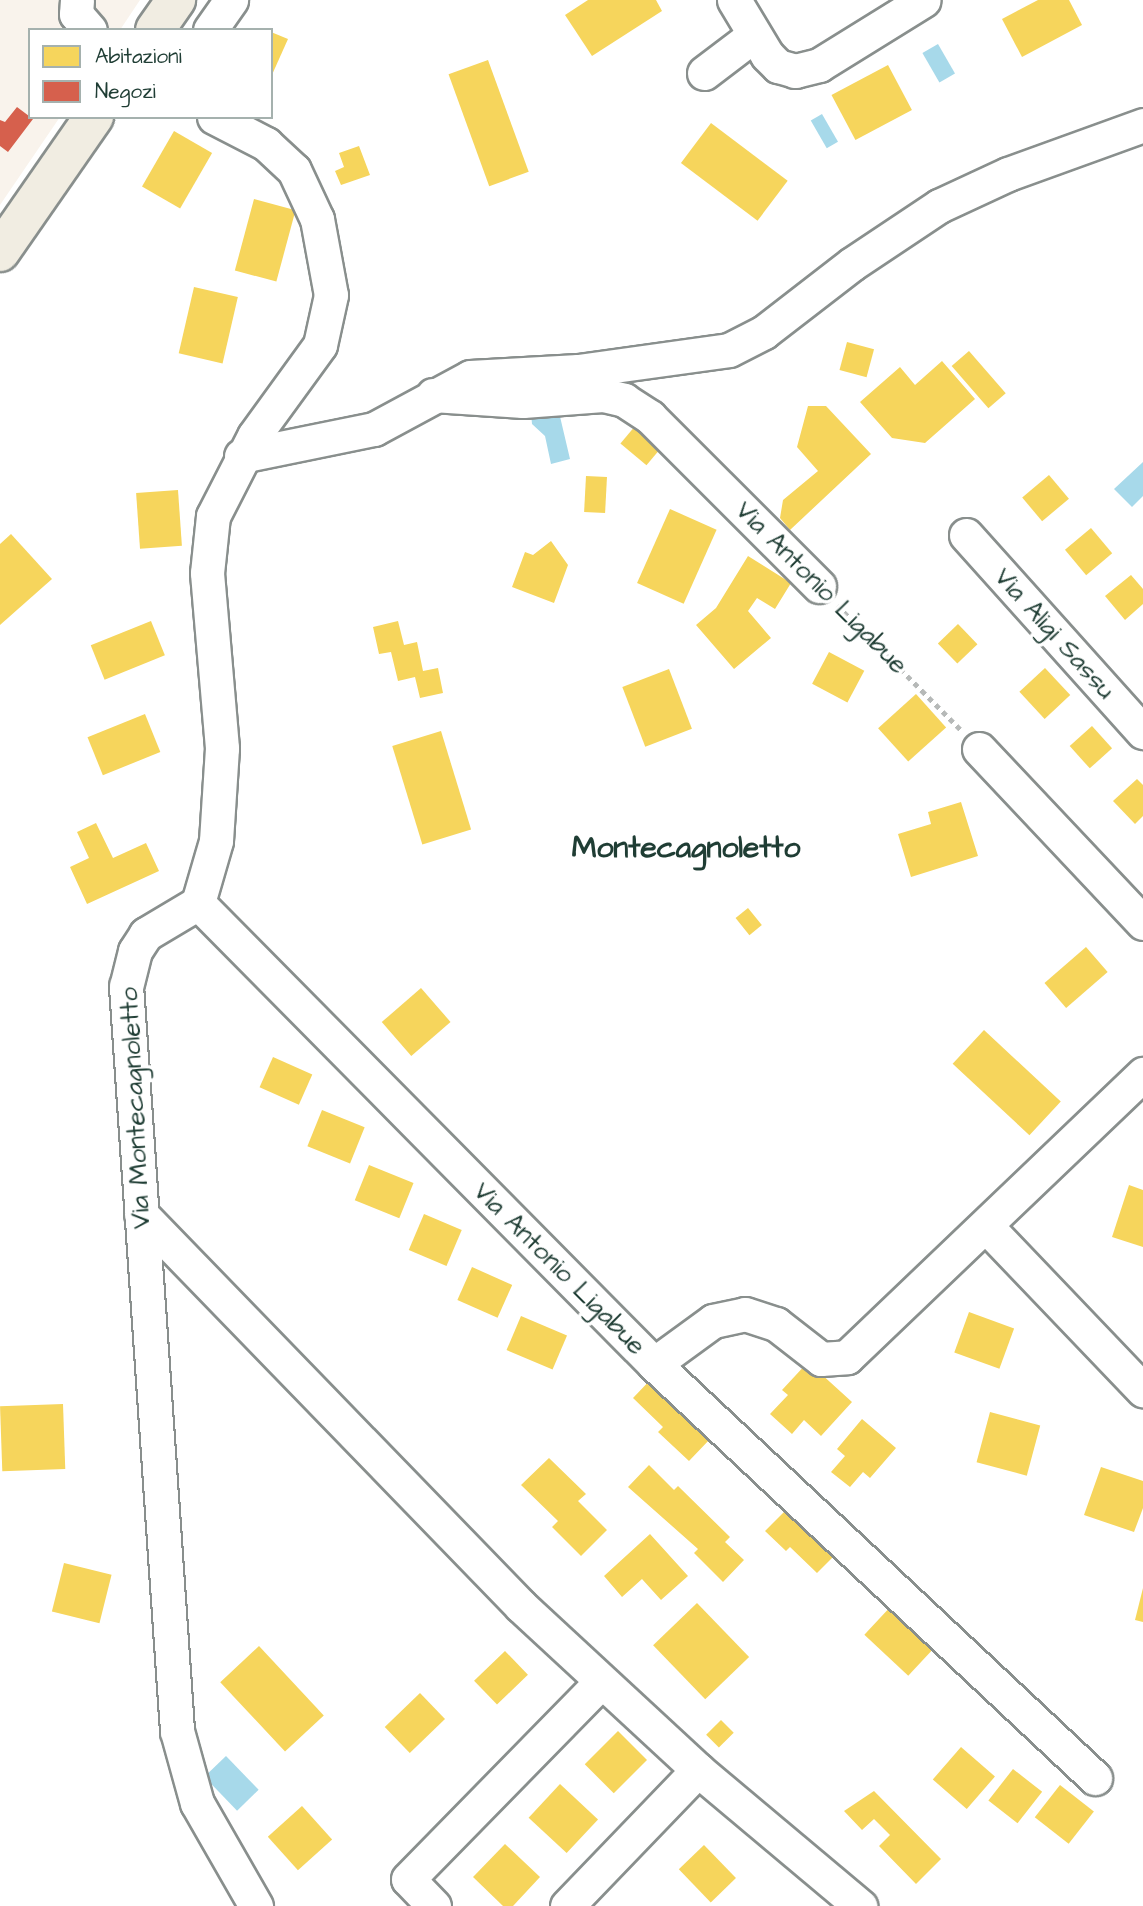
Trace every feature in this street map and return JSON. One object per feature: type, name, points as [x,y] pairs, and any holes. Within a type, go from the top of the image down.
[{"type":"main road","points":[[156,28],[176,0]]},
{"type":"main road","points":[[0,251],[93,119]]},
{"type":"street","points":[[77,0],[76,14],[88,28]]},
{"type":"street","points":[[211,28],[231,0]]},
{"type":"street","points":[[734,0],[754,35],[778,66],[804,71],[924,0]]},
{"type":"street","points":[[704,73],[754,35]]},
{"type":"street","points":[[198,903],[216,841],[222,768],[206,552],[218,501],[242,456],[320,345],[328,322],[331,285],[315,211],[294,170],[266,144],[218,119]]},
{"type":"street","points":[[242,456],[353,436],[389,422],[433,395],[480,375],[578,371],[729,350],[764,332],[852,264],[939,206],[1008,174],[1143,125]]},
{"type":"street","name":"Via Antonio Ligabue","points":[[433,395],[523,401],[603,395],[624,400],[650,417],[819,586]]},
{"type":"street","name":"Via Aligi Sassu","points":[[965,535],[1143,732]]},
{"type":"street","points":[[979,749],[1143,923]]},
{"type":"street","name":"Via Antonio Ligabue","points":[[198,903],[654,1364],[713,1321],[745,1314],[776,1324],[821,1359],[847,1357],[987,1227],[1143,1074]]},
{"type":"street","name":"Via Montecagnoletto","points":[[198,903],[146,934],[135,951],[126,986],[177,1731],[197,1803],[256,1906]]},
{"type":"street","points":[[141,1214],[464,1550],[601,1682],[698,1770],[860,1906]]},
{"type":"street","points":[[987,1227],[1143,1390]]},
{"type":"street","points":[[654,1364],[1095,1778]]},
{"type":"street","points":[[434,1906],[408,1879],[601,1682]]},
{"type":"street","points":[[567,1906],[698,1770]]},
{"type":"path","name":"Via Antonio Ligabue","points":[[819,586],[979,749]]},
{"type":"shaded area","points":[[0,0],[140,0],[121,28],[28,28],[28,119],[59,119],[0,205]]},
{"type":"water","points":[[938,44],[955,73],[939,82],[922,53]]},
{"type":"water","points":[[822,114],[838,142],[827,148],[811,120]]},
{"type":"water","points":[[558,408],[570,459],[551,464],[545,436],[532,424],[531,413]]},
{"type":"water","points":[[1143,462],[1143,496],[1132,507],[1114,489]]},
{"type":"water","points":[[226,1756],[259,1790],[237,1811],[204,1777]]},
{"type":"building: Abitazioni","points":[[588,0],[656,0],[662,11],[592,56],[565,15]]},
{"type":"building: Abitazioni","points":[[1038,0],[1069,0],[1082,25],[1022,57],[1002,19]]},
{"type":"building: Abitazioni","points":[[273,33],[288,39],[273,73]]},
{"type":"building: Abitazioni","points":[[488,60],[529,172],[489,186],[449,74]]},
{"type":"building: Abitazioni","points":[[888,65],[912,110],[855,140],[831,95]]},
{"type":"building: Abitazioni","points":[[711,123],[788,181],[758,221],[681,163]]},
{"type":"building: Abitazioni","points":[[174,131],[212,153],[180,208],[142,186]]},
{"type":"building: Abitazioni","points":[[359,146],[370,175],[341,185],[335,171],[344,167],[339,153]]},
{"type":"building: Abitazioni","points":[[254,199],[296,210],[276,282],[235,270]]},
{"type":"building: Abitazioni","points":[[194,287],[238,297],[223,363],[179,353]]},
{"type":"building: Abitazioni","points":[[847,342],[874,349],[867,377],[839,370]]},
{"type":"building: Abitazioni","points":[[969,351],[1006,393],[988,408],[952,366]]},
{"type":"building: Abitazioni","points":[[942,361],[975,399],[925,443],[892,438],[860,402],[900,367],[915,385]]},
{"type":"building: Abitazioni","points":[[808,406],[826,406],[871,454],[790,530],[780,518],[783,500],[818,471],[797,447]]},
{"type":"building: Abitazioni","points":[[641,419],[667,441],[646,465],[620,444]]},
{"type":"building: Abitazioni","points":[[1049,475],[1069,499],[1042,521],[1022,497]]},
{"type":"building: Abitazioni","points":[[586,476],[607,477],[605,513],[584,512]]},
{"type":"building: Abitazioni","points":[[178,490],[182,546],[140,549],[136,493]]},
{"type":"building: Abitazioni","points":[[670,509],[717,530],[684,604],[637,583]]},
{"type":"building: Abitazioni","points":[[1091,528],[1112,553],[1086,575],[1065,550]]},
{"type":"building: Abitazioni","points":[[11,534],[52,579],[0,625],[0,544]]},
{"type":"building: Abitazioni","points":[[551,541],[568,565],[554,603],[512,587],[525,552],[533,555]]},
{"type":"building: Abitazioni","points":[[748,556],[791,583],[775,609],[757,598],[748,611],[771,638],[734,669],[696,625],[716,608]]},
{"type":"building: Abitazioni","points":[[1131,575],[1143,589],[1143,604],[1125,620],[1105,596]]},
{"type":"building: Abitazioni","points":[[151,621],[165,655],[105,680],[91,645]]},
{"type":"building: Abitazioni","points":[[398,621],[404,645],[417,642],[423,671],[438,668],[443,693],[420,698],[415,677],[398,681],[391,652],[379,654],[373,627]]},
{"type":"building: Abitazioni","points":[[958,624],[977,644],[957,664],[938,643]]},
{"type":"building: Abitazioni","points":[[829,652],[864,671],[847,703],[812,684]]},
{"type":"building: Abitazioni","points":[[1045,668],[1070,695],[1045,719],[1019,692]]},
{"type":"building: Abitazioni","points":[[669,669],[692,729],[645,747],[622,687]]},
{"type":"building: Abitazioni","points":[[916,694],[946,727],[908,762],[878,728]]},
{"type":"building: Abitazioni","points":[[145,714],[160,752],[103,775],[88,737]]},
{"type":"building: Abitazioni","points":[[1092,726],[1112,748],[1090,768],[1070,746]]},
{"type":"building: Abitazioni","points":[[441,731],[471,829],[422,844],[392,746]]},
{"type":"building: Abitazioni","points":[[1137,779],[1143,785],[1143,816],[1135,824],[1113,801]]},
{"type":"building: Abitazioni","points":[[961,802],[978,856],[911,877],[898,834],[931,824],[928,812]]},
{"type":"building: Abitazioni","points":[[96,823],[113,858],[146,843],[159,871],[87,904],[70,867],[89,858],[77,832]]},
{"type":"building: Abitazioni","points":[[748,908],[762,925],[749,935],[736,918]]},
{"type":"building: Abitazioni","points":[[1086,947],[1108,972],[1066,1008],[1044,983]]},
{"type":"building: Abitazioni","points":[[421,988],[451,1022],[411,1056],[382,1022]]},
{"type":"building: Abitazioni","points":[[984,1030],[1061,1102],[1029,1135],[953,1064]]},
{"type":"building: Abitazioni","points":[[273,1057],[312,1074],[299,1105],[260,1087]]},
{"type":"building: Abitazioni","points":[[322,1110],[365,1127],[350,1163],[307,1146]]},
{"type":"building: Abitazioni","points":[[369,1165],[414,1183],[399,1218],[355,1200]]},
{"type":"building: Abitazioni","points":[[1129,1185],[1143,1190],[1143,1247],[1112,1237]]},
{"type":"building: Abitazioni","points":[[424,1214],[462,1230],[447,1266],[409,1250]]},
{"type":"building: Abitazioni","points":[[472,1267],[512,1285],[498,1318],[457,1300]]},
{"type":"building: Abitazioni","points":[[969,1312],[1014,1328],[999,1369],[954,1352]]},
{"type":"building: Abitazioni","points":[[521,1316],[567,1336],[553,1370],[507,1350]]},
{"type":"building: Abitazioni","points":[[808,1362],[852,1402],[821,1436],[804,1420],[792,1434],[770,1414],[788,1395],[782,1390]]},
{"type":"building: Abitazioni","points":[[655,1375],[711,1438],[689,1461],[658,1432],[663,1427],[633,1398]]},
{"type":"building: Abitazioni","points":[[63,1404],[65,1469],[2,1471],[0,1406]]},
{"type":"building: Abitazioni","points":[[990,1412],[1040,1425],[1027,1476],[977,1462]]},
{"type":"building: Abitazioni","points":[[862,1419],[896,1448],[870,1478],[863,1472],[850,1487],[831,1472],[845,1456],[837,1449]]},
{"type":"building: Abitazioni","points":[[549,1458],[586,1494],[578,1501],[607,1530],[581,1556],[552,1527],[558,1521],[521,1485]]},
{"type":"building: Abitazioni","points":[[649,1465],[674,1490],[678,1486],[730,1537],[725,1542],[744,1560],[723,1582],[694,1553],[698,1549],[628,1487]]},
{"type":"building: Abitazioni","points":[[1101,1467],[1143,1481],[1143,1508],[1134,1532],[1084,1515]]},
{"type":"building: Abitazioni","points":[[786,1510],[835,1555],[817,1573],[790,1547],[786,1551],[765,1531]]},
{"type":"building: Abitazioni","points":[[650,1534],[688,1576],[661,1600],[642,1579],[622,1597],[604,1576]]},
{"type":"building: Abitazioni","points":[[64,1563],[112,1575],[99,1623],[52,1612]]},
{"type":"building: Abitazioni","points":[[1143,1588],[1143,1622],[1135,1620]]},
{"type":"building: Abitazioni","points":[[697,1603],[749,1657],[705,1699],[653,1645]]},
{"type":"building: Abitazioni","points":[[893,1604],[937,1645],[908,1676],[864,1635]]},
{"type":"building: Abitazioni","points":[[259,1646],[324,1715],[285,1752],[220,1682]]},
{"type":"building: Abitazioni","points":[[505,1651],[528,1675],[497,1705],[474,1681]]},
{"type":"building: Abitazioni","points":[[420,1693],[445,1719],[410,1753],[385,1727]]},
{"type":"building: Abitazioni","points":[[721,1720],[734,1733],[719,1748],[706,1735]]},
{"type":"building: Abitazioni","points":[[618,1731],[647,1760],[614,1793],[585,1764]]},
{"type":"building: Abitazioni","points":[[961,1747],[995,1777],[967,1809],[933,1779]]},
{"type":"building: Abitazioni","points":[[1013,1769],[1042,1792],[1018,1823],[988,1801]]},
{"type":"building: Abitazioni","points":[[560,1784],[598,1819],[567,1853],[529,1818]]},
{"type":"building: Abitazioni","points":[[1060,1785],[1094,1811],[1069,1844],[1035,1817]]},
{"type":"building: Abitazioni","points":[[874,1791],[941,1859],[916,1884],[879,1846],[890,1835],[874,1819],[862,1830],[844,1811]]},
{"type":"building: Abitazioni","points":[[302,1806],[332,1839],[298,1870],[268,1837]]},
{"type":"building: Abitazioni","points":[[505,1844],[540,1877],[513,1906],[503,1906],[473,1877]]},
{"type":"building: Abitazioni","points":[[704,1845],[736,1878],[711,1902],[679,1869]]},
{"type":"building: Negozi","points":[[17,107],[28,115],[28,119],[33,119],[8,152],[0,146],[0,120],[5,122]]},
{"type":"district","name":"Montecagnoletto","points":[[686,848]]}]
